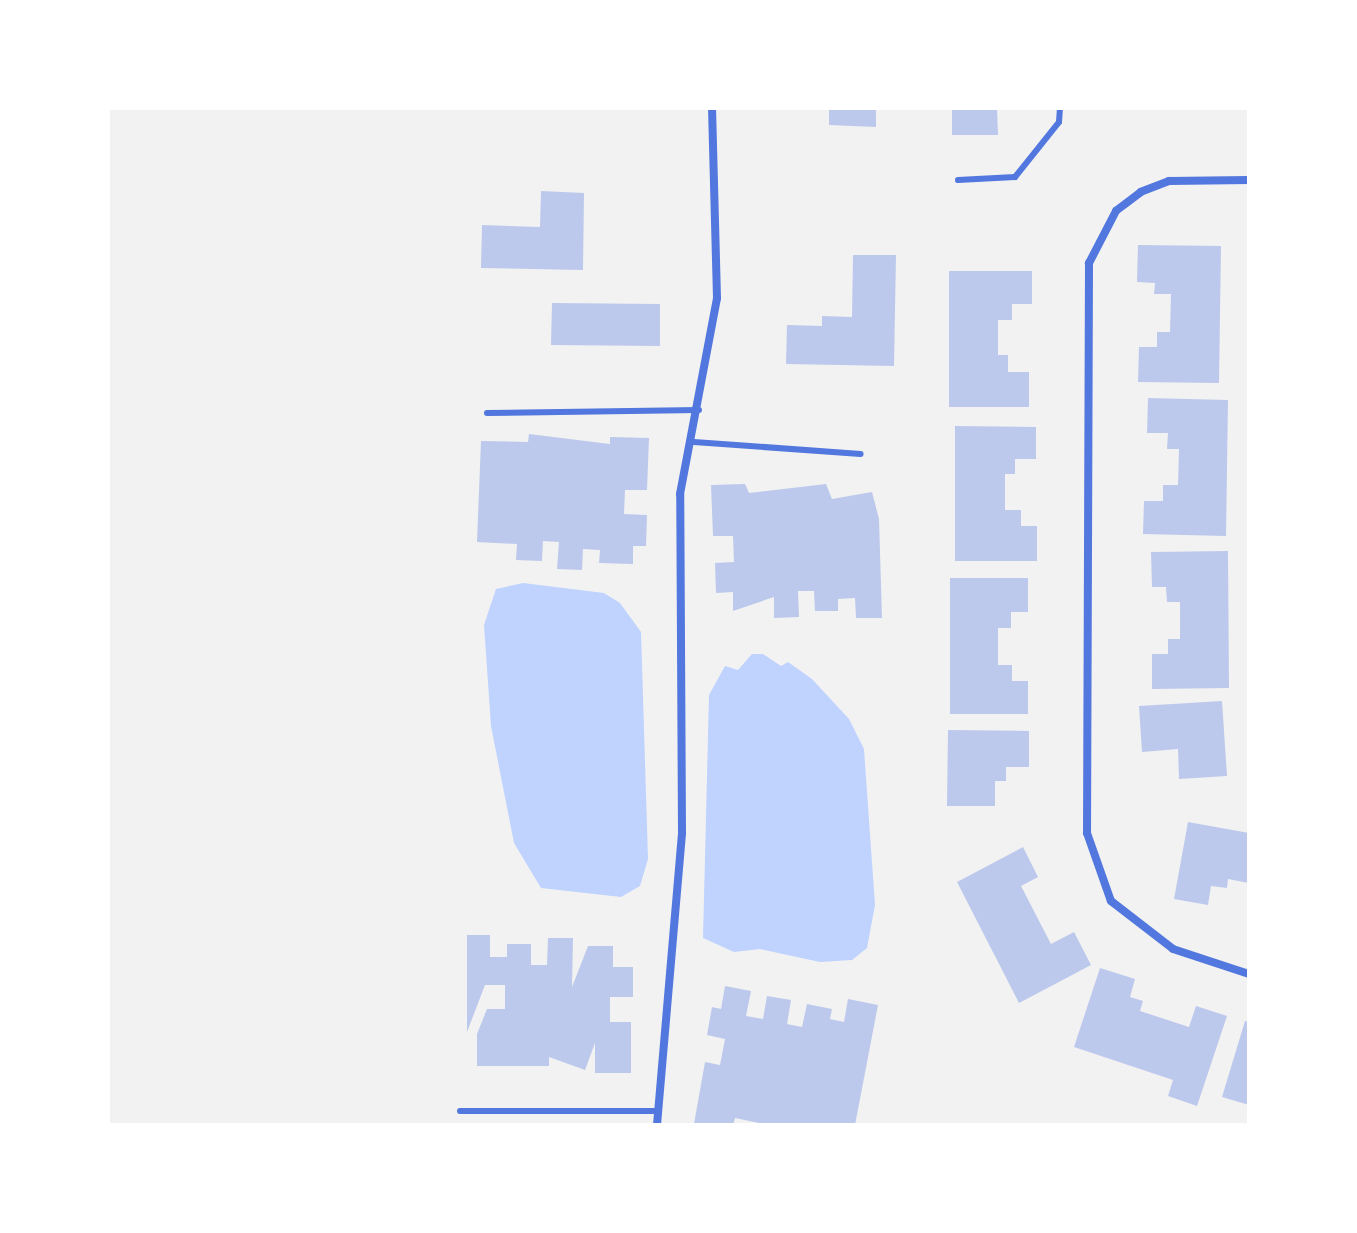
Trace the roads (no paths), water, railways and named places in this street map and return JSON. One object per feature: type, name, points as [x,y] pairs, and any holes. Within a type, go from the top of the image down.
[{"type":"street","points":[[657,1125],[682,833],[680,494],[694,442],[717,298],[712,108]]},
{"type":"street","points":[[1249,180],[1169,181],[1141,192],[1116,211],[1089,263],[1087,833],[1111,901],[1173,949],[1249,974]]},
{"type":"lane","points":[[958,180],[1015,177],[1059,122],[1060,108]]},
{"type":"lane","points":[[487,413],[699,410]]},
{"type":"lane","points":[[694,442],[861,454]]},
{"type":"lane","points":[[460,1111],[657,1111]]},
{"type":"water","points":[[523,583],[604,593],[620,603],[641,632],[648,859],[640,886],[621,897],[541,888],[514,843],[491,726],[484,625],[496,589]]},
{"type":"water","points":[[752,654],[763,654],[781,666],[788,662],[812,679],[849,719],[864,749],[875,905],[867,948],[852,960],[820,962],[760,949],[734,952],[703,938],[709,695],[725,666],[738,670]]}]
